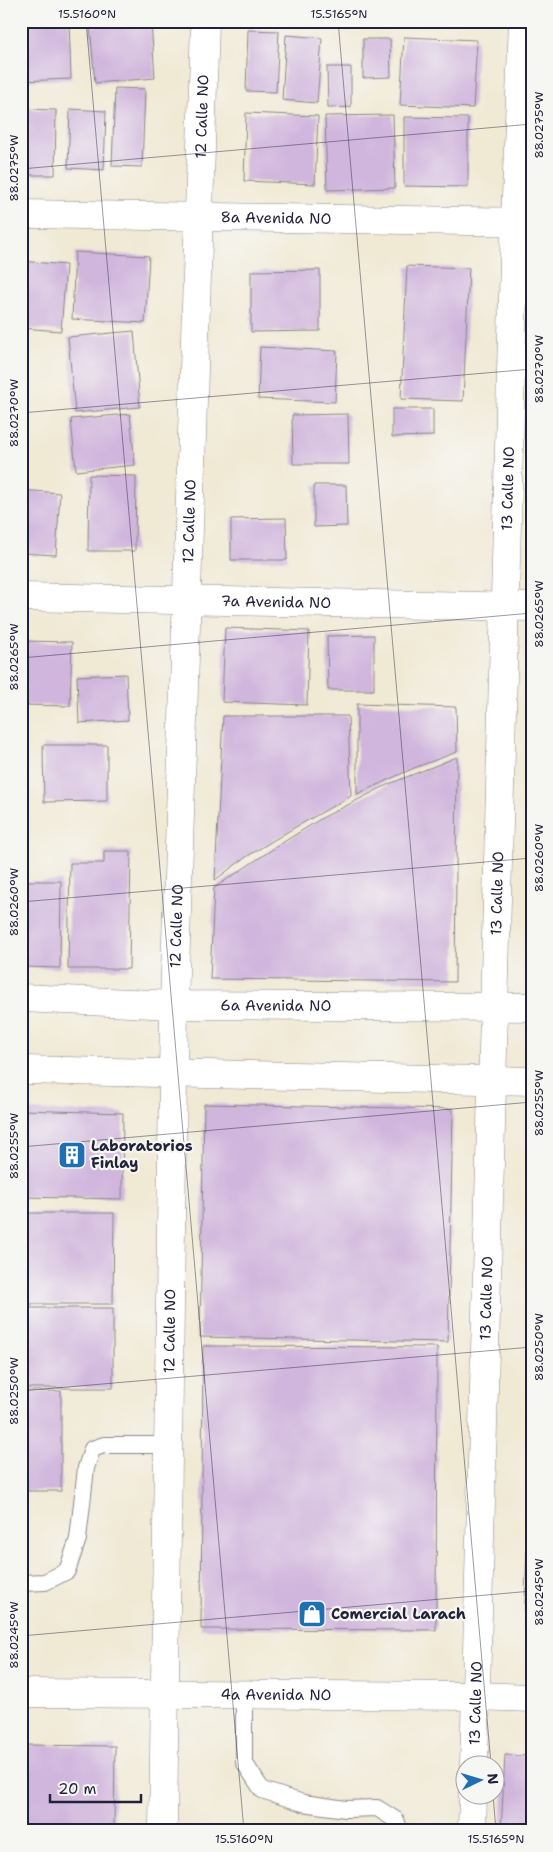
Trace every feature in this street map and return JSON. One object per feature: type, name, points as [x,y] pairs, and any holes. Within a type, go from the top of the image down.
[{"type":"street","name":"12 Calle NO","points":[[164,1831],[174,1006],[205,21]]},
{"type":"street","name":"13 Calle NO","points":[[474,1754],[504,607],[523,222],[523,21]]},
{"type":"street","name":"8a Avenida NO","points":[[21,214],[523,222]]},
{"type":"street","name":"7a Avenida NO","points":[[21,597],[532,607]]},
{"type":"street","name":"6a Avenida NO","points":[[21,998],[174,1006],[532,1007]]},
{"type":"street","points":[[21,1070],[532,1081]]},
{"type":"street","name":"4a Avenida NO","points":[[21,1693],[532,1698]]},
{"type":"street","points":[[472,1831],[473,1804]]},
{"type":"lane","points":[[21,1583],[46,1582],[67,1571],[78,1539],[86,1468],[92,1449],[104,1445],[168,1445]]},
{"type":"lane","points":[[244,1694],[244,1762],[262,1790],[303,1803],[346,1809],[378,1808],[396,1820],[400,1831]]},
{"type":"building","points":[[21,21],[69,21],[71,79],[21,81]]},
{"type":"building","points":[[151,22],[155,78],[95,83],[90,26]]},
{"type":"building","points":[[248,30],[279,31],[276,92],[246,91]]},
{"type":"building","points":[[286,35],[322,38],[317,103],[282,100]]},
{"type":"building","points":[[404,37],[477,40],[473,108],[400,105]]},
{"type":"building","points":[[363,39],[390,39],[391,77],[363,78]]},
{"type":"building","points":[[327,67],[351,67],[351,107],[328,108]]},
{"type":"building","points":[[115,88],[145,89],[142,167],[112,166]]},
{"type":"building","points":[[21,109],[56,110],[55,175],[21,175]]},
{"type":"building","points":[[70,109],[106,111],[104,170],[68,168]]},
{"type":"building","points":[[246,113],[318,116],[315,184],[244,181]]},
{"type":"building","points":[[393,115],[395,188],[327,190],[325,116]]},
{"type":"building","points":[[404,117],[468,118],[468,187],[404,186]]},
{"type":"building","points":[[75,252],[149,256],[145,323],[72,319]]},
{"type":"building","points":[[21,261],[66,265],[61,331],[21,328]]},
{"type":"building","points":[[407,266],[469,268],[463,401],[401,399]]},
{"type":"building","points":[[320,270],[320,331],[251,332],[251,271]]},
{"type":"building","points":[[134,331],[140,407],[75,413],[68,337]]},
{"type":"building","points":[[260,347],[337,351],[335,402],[258,399]]},
{"type":"building","points":[[392,409],[433,409],[433,436],[392,437]]},
{"type":"building","points":[[130,414],[135,465],[76,471],[71,419]]},
{"type":"building","points":[[348,414],[349,464],[293,464],[292,415]]},
{"type":"building","points":[[89,475],[136,476],[135,551],[88,551]]},
{"type":"building","points":[[314,485],[346,485],[347,526],[314,527]]},
{"type":"building","points":[[21,490],[60,493],[56,555],[21,553]]},
{"type":"building","points":[[286,518],[287,560],[231,560],[231,519]]},
{"type":"building","points":[[225,628],[309,631],[307,705],[222,702]]},
{"type":"building","points":[[374,635],[374,690],[328,690],[327,636]]},
{"type":"building","points":[[21,641],[72,642],[70,706],[21,705]]},
{"type":"building","points":[[126,674],[128,720],[79,723],[77,676]]},
{"type":"building","points":[[357,704],[456,707],[457,752],[414,768],[357,794]]},
{"type":"building","points":[[223,716],[348,716],[351,796],[246,857],[215,880]]},
{"type":"building","points":[[43,745],[107,745],[107,801],[44,802]]},
{"type":"building","points":[[457,757],[455,982],[210,979],[214,888],[322,818],[389,784]]},
{"type":"building","points":[[104,851],[131,851],[129,969],[68,969],[70,863],[104,863]]},
{"type":"building","points":[[21,881],[61,881],[60,968],[21,967]]},
{"type":"building","points":[[204,1104],[453,1109],[448,1342],[200,1337]]},
{"type":"building","name":"Laboratorios Finlay","points":[[21,1110],[123,1113],[122,1199],[21,1197]]},
{"type":"building","points":[[21,1213],[114,1213],[113,1304],[21,1304]]},
{"type":"building","points":[[21,1308],[113,1308],[113,1388],[21,1388]]},
{"type":"building","points":[[203,1346],[437,1347],[436,1630],[201,1629]]},
{"type":"building","points":[[21,1391],[61,1391],[61,1491],[21,1491]]},
{"type":"building","points":[[530,1464],[532,1464],[532,1630],[524,1629]]},
{"type":"building","points":[[21,1745],[115,1746],[114,1831],[21,1831]]},
{"type":"building","points":[[506,1755],[532,1756],[532,1831],[501,1831],[502,1804],[506,1804]]},
{"type":"place","name":"Laboratorios Finlay","points":[[72,1155]]},
{"type":"place","name":"Comercial Larach","points":[[312,1614]]}]
